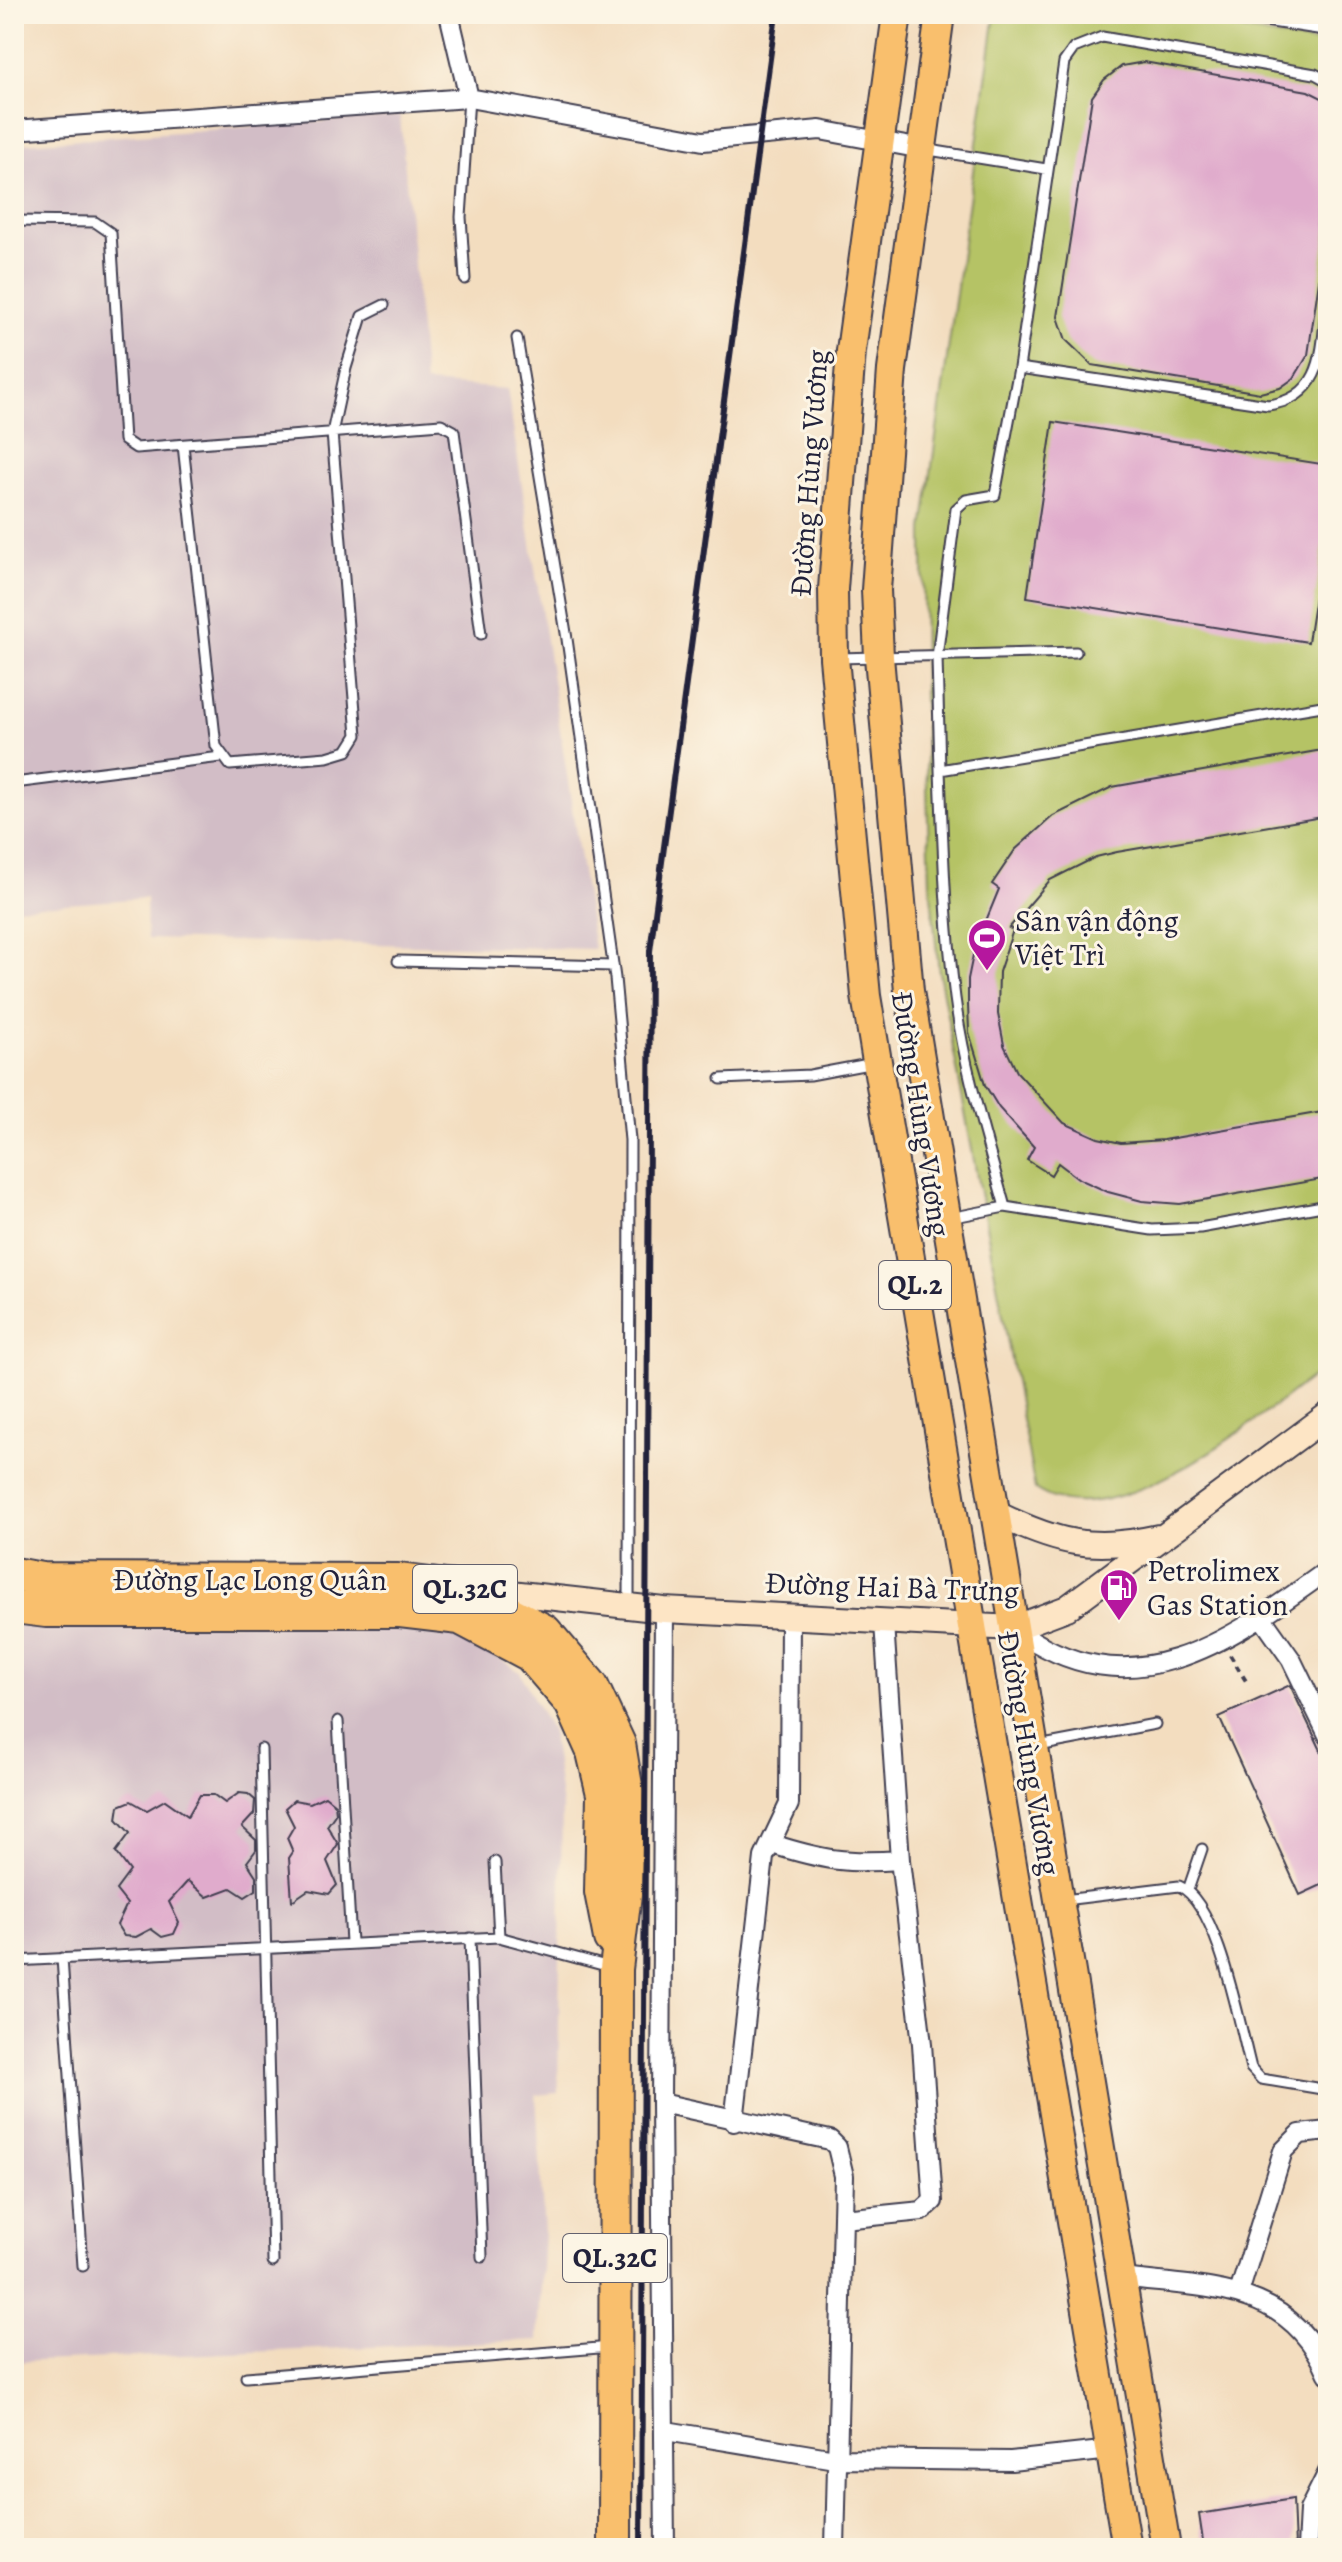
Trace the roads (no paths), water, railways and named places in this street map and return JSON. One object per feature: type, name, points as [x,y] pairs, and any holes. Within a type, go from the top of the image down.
[{"type":"highway","name":"Đường Lạc Long Quân","points":[[14,1574],[42,1579],[398,1580],[461,1603],[512,1615],[545,1631],[592,1686],[619,1744],[627,1792],[625,1894],[616,1969],[615,2548]]},
{"type":"highway","name":"Đường Lạc Long Quân","points":[[14,1607],[46,1611],[400,1611],[461,1603],[530,1655],[571,1703],[588,1739],[603,1794],[601,1892],[616,1969]]},
{"type":"main road","name":"Đường Hùng Vương","points":[[897,14],[851,351],[833,589],[834,658],[866,996],[1127,2548]]},
{"type":"main road","name":"Đường Hùng Vương","points":[[940,14],[892,370],[876,590],[879,657],[909,991],[1166,2548]]},
{"type":"street","points":[[449,14],[469,98]]},
{"type":"street","points":[[1248,14],[1328,26]]},
{"type":"street","points":[[14,130],[469,98],[703,141],[820,130],[922,149]]},
{"type":"street","name":"Đường Hai Bà Trưng","points":[[461,1603],[629,1607],[1014,1628],[1067,1608],[1328,1415]]},
{"type":"street","points":[[995,1513],[1044,1535],[1087,1545],[1123,1545],[1169,1534]]},
{"type":"street","points":[[1014,1628],[1062,1658],[1112,1670],[1167,1661],[1220,1640],[1262,1618],[1328,1570]]},
{"type":"street","name":"Đường Hai Bà Trưng","points":[[512,1615],[629,1607]]},
{"type":"street","points":[[664,1610],[661,2103],[665,2548]]},
{"type":"street","points":[[734,2122],[764,1857],[789,1804],[790,1617]]},
{"type":"street","points":[[1262,1618],[1291,1659],[1328,1735]]},
{"type":"street","points":[[843,2219],[922,2211],[933,2201],[922,2044],[900,1860],[884,1623]]},
{"type":"street","points":[[772,1844],[818,1859],[850,1864],[900,1860]]},
{"type":"street","points":[[661,2103],[734,2122],[830,2140],[837,2147],[844,2176],[835,2548]]},
{"type":"street","points":[[1239,2293],[1283,2151],[1300,2134],[1328,2131]]},
{"type":"street","points":[[1122,2278],[1257,2298],[1294,2321],[1317,2348],[1328,2374]]},
{"type":"street","points":[[666,2431],[835,2459],[1011,2461],[1111,2450]]},
{"type":"street","points":[[1307,2548],[1309,2510],[1328,2472]]},
{"type":"lane","points":[[1005,1207],[978,1110],[955,999],[946,902],[937,657],[956,509],[966,500],[995,495],[1019,368],[1064,62],[1074,48],[1102,37],[1315,74],[1328,81]]},
{"type":"lane","points":[[465,279],[461,217],[469,98]]},
{"type":"lane","points":[[922,149],[1046,169]]},
{"type":"lane","points":[[14,221],[95,222],[111,233],[124,440],[136,448],[441,424],[454,431],[481,634]]},
{"type":"lane","points":[[1019,368],[1268,405],[1286,403],[1301,396],[1312,383],[1328,293]]},
{"type":"lane","points":[[183,445],[216,746],[221,757],[230,765],[327,757],[347,751],[357,735],[332,433],[346,368],[362,316],[384,305]]},
{"type":"lane","points":[[517,338],[545,486],[613,966],[630,1140],[629,1607]]},
{"type":"lane","points":[[834,658],[1076,652]]},
{"type":"lane","points":[[940,770],[1328,705]]},
{"type":"lane","points":[[14,783],[221,757]]},
{"type":"lane","points":[[398,961],[613,966]]},
{"type":"lane","points":[[721,1079],[810,1075],[877,1062]]},
{"type":"lane","points":[[946,1219],[1005,1207],[1152,1230],[1200,1228],[1328,1205]]},
{"type":"lane","points":[[338,1721],[351,1942]]},
{"type":"lane","points":[[1034,1746],[1155,1724]]},
{"type":"lane","points":[[261,1749],[273,2262]]},
{"type":"lane","points":[[1188,1890],[1202,1849]]},
{"type":"lane","points":[[495,1862],[499,1937]]},
{"type":"lane","points":[[1060,1901],[1179,1886],[1188,1890],[1218,1941],[1251,2068],[1261,2079],[1328,2090]]},
{"type":"lane","points":[[14,1961],[268,1946],[499,1937],[616,1969]]},
{"type":"lane","points":[[470,1938],[482,2257]]},
{"type":"lane","points":[[62,1958],[83,2266]]},
{"type":"lane","points":[[246,2377],[615,2347]]},
{"type":"railway","points":[[641,2548],[650,951],[776,14]]},
{"type":"place","name":"Sân vận động Việt Trì","points":[[987,972]]},
{"type":"place","name":"Petrolimex Gas Station","points":[[1119,1622]]}]
